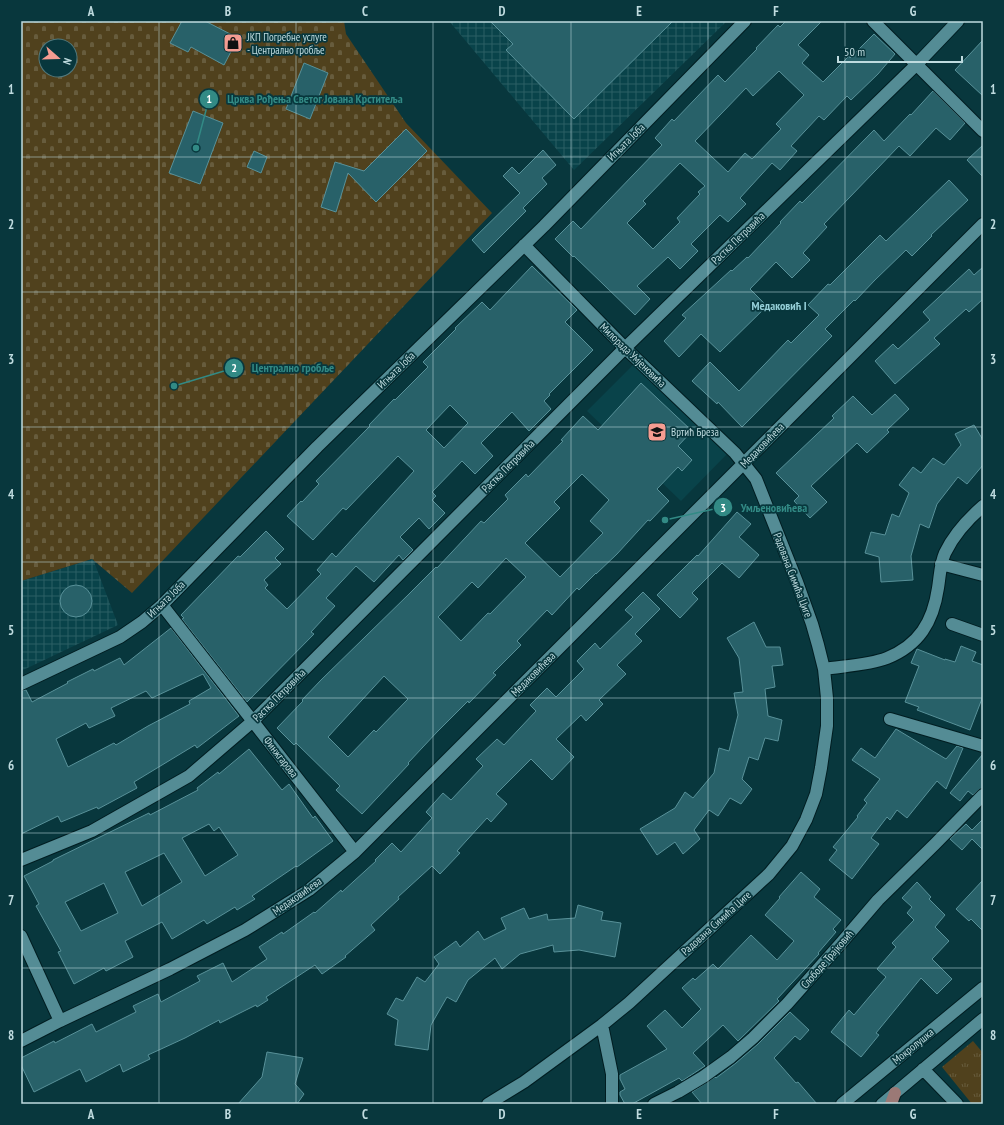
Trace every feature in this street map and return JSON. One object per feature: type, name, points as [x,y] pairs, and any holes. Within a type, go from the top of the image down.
[{"type":"street","name":"Игњата Јоба","points":[[21,684],[120,637],[142,622],[162,605],[318,447],[544,226],[745,21]]},
{"type":"street","points":[[873,21],[983,131]]},
{"type":"street","name":"Растка Петровића","points":[[21,860],[92,831],[189,776],[253,721],[625,348],[916,64],[958,21]]},
{"type":"street","name":"Медаковићева","points":[[21,1041],[170,969],[245,930],[309,890],[355,852],[983,224]]},
{"type":"street","name":"Милорада Умјеновића","points":[[524,245],[625,348],[732,449],[744,463]]},
{"type":"street","name":"Радована Симића Циге","points":[[488,1104],[524,1082],[602,1025],[629,1003],[769,874],[792,846],[806,820],[816,794],[821,768],[826,726],[827,698],[824,669],[812,624],[756,479],[744,463]]},
{"type":"street","points":[[824,669],[886,658],[901,651],[917,639],[924,630],[935,604],[941,564],[945,554],[958,530],[983,506]]},
{"type":"street","points":[[941,564],[983,575]]},
{"type":"street","name":"Финжгарова","points":[[162,605],[355,852]]},
{"type":"street","points":[[952,624],[983,635]]},
{"type":"street","points":[[890,719],[983,746]]},
{"type":"street","name":"Слободе Трајковић","points":[[654,1104],[703,1077],[731,1057],[753,1038],[787,1004],[878,900],[983,795]]},
{"type":"street","points":[[21,936],[60,1021]]},
{"type":"street","name":"Мокролушка","points":[[842,1104],[983,988]]},
{"type":"street","points":[[882,1104],[893,1099],[923,1069],[983,1019]]},
{"type":"street","points":[[602,1025],[612,1074],[612,1104]]},
{"type":"street","points":[[923,1069],[957,1104]]},
{"type":"shaded area","points":[[449,21],[727,21],[574,170]]},
{"type":"shaded area","name":"Вртић Бреза","points":[[633,365],[728,453],[681,501],[587,411]]},
{"type":"shaded area","points":[[93,559],[118,625],[21,671],[21,581]]},
{"type":"green space","points":[[21,21],[344,21],[346,34],[406,123],[492,213],[132,593],[92,559],[21,581]]},
{"type":"green space","points":[[973,1041],[983,1053],[983,1104],[972,1104],[942,1067]]},
{"type":"building","points":[[182,21],[205,21],[238,38],[224,65],[191,47],[188,52],[170,43]]},
{"type":"building","points":[[490,21],[673,21],[574,119],[506,50],[513,44]]},
{"type":"building","points":[[786,21],[822,21],[798,45],[809,55],[802,63],[823,82],[874,34],[895,54],[878,74],[851,100],[847,96],[824,120],[819,116],[791,146],[797,151],[780,170],[772,163],[740,198],[746,204],[728,222],[720,215],[691,244],[698,251],[680,269],[668,257],[637,286],[650,299],[635,315],[555,239],[573,221],[581,229],[662,145],[655,138],[672,119],[674,121],[718,75],[725,82],[778,25],[780,27]],"holes":[[[779,71],[804,95],[776,124],[781,129],[752,159],[745,153],[728,172],[695,141],[746,88],[753,96]],[[680,163],[705,186],[698,192],[700,194],[677,218],[680,222],[653,249],[627,223],[646,204],[643,201]]]},
{"type":"building","points":[[983,40],[983,96],[955,70]]},
{"type":"building","points":[[304,63],[328,73],[310,119],[286,109]]},
{"type":"building","points":[[933,91],[965,123],[950,140],[936,128],[910,156],[899,146],[824,224],[827,227],[803,253],[810,260],[792,278],[776,262],[750,289],[767,306],[720,352],[701,334],[679,357],[664,341],[686,318],[682,315],[731,270],[732,271],[747,257],[748,258],[800,201],[802,203],[874,130],[884,141]]},
{"type":"building","points":[[193,111],[223,123],[200,184],[169,173]]},
{"type":"building","points":[[406,129],[427,151],[376,202],[348,173],[336,212],[321,207],[335,162],[364,171]]},
{"type":"building","points":[[983,145],[983,177],[967,160]]},
{"type":"building","points":[[543,150],[556,165],[542,178],[547,184],[523,208],[526,211],[484,253],[472,240],[520,193],[503,176],[512,167],[519,174]]},
{"type":"building","points":[[254,151],[267,157],[261,173],[247,167]]},
{"type":"building","points":[[949,180],[968,200],[931,235],[932,236],[912,256],[906,250],[825,329],[832,336],[742,427],[718,402],[717,404],[692,381],[710,362],[739,391],[788,340],[791,343],[819,315],[808,305],[828,284],[830,285],[880,235],[886,241]]},
{"type":"building","points":[[532,266],[577,310],[565,322],[593,350],[549,394],[550,395],[544,401],[551,409],[529,431],[512,412],[481,443],[493,456],[475,474],[462,461],[432,492],[436,496],[432,500],[445,513],[429,529],[419,518],[400,537],[413,550],[403,560],[399,555],[374,582],[356,566],[326,598],[335,606],[311,632],[314,634],[247,702],[182,619],[184,618],[181,615],[238,556],[240,557],[266,531],[284,549],[275,558],[281,564],[264,580],[268,585],[265,588],[287,609],[321,574],[317,570],[332,553],[336,557],[414,471],[398,456],[346,510],[343,508],[313,540],[287,516],[319,484],[316,481],[370,426],[369,425],[394,399],[395,400],[428,367],[423,362],[456,329],[455,328],[482,302],[490,310]],"holes":[[[450,405],[468,423],[444,448],[426,430]]]},
{"type":"building","points":[[983,267],[983,299],[969,312],[966,309],[934,338],[940,344],[895,384],[875,361],[893,344],[898,349],[930,320],[923,312],[969,269],[974,275]]},
{"type":"building","points":[[641,383],[692,431],[678,446],[692,460],[682,471],[678,467],[657,489],[669,501],[650,521],[648,520],[617,554],[596,574],[579,590],[577,588],[552,615],[547,610],[517,641],[521,645],[493,673],[496,675],[469,703],[468,701],[437,732],[362,814],[336,790],[340,786],[296,743],[294,745],[277,728],[321,680],[436,567],[437,568],[481,521],[484,523],[508,499],[505,495],[526,474],[528,477],[563,441],[561,440],[583,416],[598,430]],"holes":[[[582,474],[609,500],[590,521],[603,533],[560,577],[525,543],[560,508],[554,502]],[[506,558],[526,577],[461,641],[438,617],[472,582],[478,588]],[[384,676],[408,699],[376,732],[374,730],[348,757],[328,737]]]},
{"type":"building","points":[[895,394],[909,409],[887,430],[889,432],[867,453],[857,443],[811,486],[827,502],[810,518],[794,501],[799,496],[776,473],[834,418],[832,416],[853,396],[872,415]]},
{"type":"building","points":[[974,425],[983,440],[983,465],[967,484],[958,477],[937,504],[929,528],[920,524],[911,556],[913,580],[881,582],[879,557],[865,553],[871,532],[885,535],[892,514],[899,517],[909,493],[899,485],[913,467],[921,473],[933,458],[944,465],[961,445],[955,434]]},
{"type":"building","points":[[737,512],[751,524],[739,537],[759,555],[739,578],[722,563],[692,593],[698,599],[680,618],[657,595],[697,555],[698,556]]},
{"type":"building","points":[[73,585],[79,585],[88,589],[92,601],[88,613],[79,617],[73,617],[64,613],[60,604],[60,598],[64,589]]},
{"type":"building","points":[[643,592],[660,609],[635,634],[642,641],[617,665],[626,674],[599,700],[603,704],[586,721],[581,715],[556,739],[574,757],[552,780],[531,759],[496,794],[507,804],[491,822],[487,818],[457,851],[460,853],[440,874],[432,866],[398,897],[399,899],[371,925],[375,930],[345,956],[346,957],[322,974],[315,965],[266,997],[268,1000],[257,1007],[256,1005],[220,1023],[219,1020],[148,1055],[150,1059],[123,1072],[120,1064],[86,1082],[80,1069],[34,1092],[21,1065],[21,1058],[92,1024],[96,1032],[136,1012],[133,1006],[158,994],[161,1002],[200,981],[197,976],[223,963],[232,982],[267,959],[259,947],[282,932],[283,934],[314,912],[315,913],[341,890],[342,892],[376,861],[375,860],[392,843],[401,852],[432,818],[426,812],[443,793],[451,800],[483,766],[476,759],[497,739],[504,745],[536,711],[530,705],[547,688],[556,697],[584,669],[577,661],[595,643],[600,649],[633,617],[625,610]]},
{"type":"building","points":[[754,622],[766,647],[780,647],[783,665],[772,666],[775,687],[765,689],[768,716],[782,720],[778,741],[765,738],[758,760],[749,757],[742,779],[752,789],[741,804],[730,798],[718,816],[709,810],[694,830],[700,839],[683,854],[675,842],[657,855],[640,829],[675,808],[685,792],[693,798],[714,773],[719,748],[729,751],[738,715],[734,693],[743,692],[739,658],[727,638]]},
{"type":"building","points":[[171,628],[239,716],[197,748],[195,745],[134,782],[137,788],[98,809],[97,807],[61,822],[58,816],[21,834],[21,691],[26,690],[32,702],[93,669],[94,671],[120,658],[124,665]],"holes":[[[203,674],[211,688],[189,701],[190,704],[116,745],[114,743],[68,767],[56,739],[86,723],[89,728],[115,716],[111,708],[146,691],[152,698]]]},
{"type":"building","points":[[961,646],[976,652],[972,661],[983,665],[983,696],[970,730],[917,710],[919,707],[905,702],[919,666],[911,663],[917,649],[945,660],[955,662]]},
{"type":"building","points":[[896,729],[946,759],[957,746],[963,748],[946,789],[937,781],[907,818],[897,810],[890,820],[887,817],[871,838],[879,844],[852,879],[829,860],[837,850],[833,847],[858,817],[857,816],[867,803],[864,800],[880,779],[852,760],[861,748],[875,758]]},
{"type":"building","points":[[249,749],[282,790],[289,784],[313,818],[315,816],[333,841],[297,867],[296,866],[252,896],[255,899],[237,910],[235,907],[207,924],[204,920],[172,939],[162,922],[125,941],[133,957],[106,971],[104,968],[74,984],[58,952],[61,951],[36,906],[39,904],[24,876],[53,860],[149,813],[150,815],[198,790],[197,788],[218,772],[219,774]],"holes":[[[209,824],[214,831],[219,827],[238,855],[205,876],[182,838]],[[164,853],[182,882],[142,906],[125,872]],[[104,883],[118,913],[81,931],[65,902]]]},
{"type":"building","points":[[983,754],[983,788],[978,790],[973,795],[968,791],[960,801],[950,793]]},
{"type":"building","points":[[983,819],[983,850],[972,839],[962,850],[950,839],[966,824],[972,830]]},
{"type":"building","points":[[801,872],[820,889],[814,897],[841,920],[833,929],[836,932],[818,953],[819,954],[777,999],[779,1001],[738,1041],[723,1025],[693,1053],[705,1066],[682,1081],[679,1078],[632,1104],[625,1104],[620,1095],[620,1092],[625,1089],[620,1079],[620,1075],[667,1049],[647,1026],[665,1010],[682,1028],[701,1009],[682,988],[693,978],[695,980],[713,964],[718,969],[751,935],[777,960],[794,941],[765,915]]},
{"type":"building","points":[[983,880],[983,931],[971,919],[969,921],[956,909]]},
{"type":"building","points":[[917,882],[931,897],[929,899],[945,915],[935,927],[949,941],[932,959],[952,979],[937,994],[921,978],[876,1033],[879,1035],[861,1057],[831,1032],[849,1010],[854,1015],[886,977],[877,969],[896,947],[892,943],[914,920],[907,913],[912,907],[902,898]]},
{"type":"building","points":[[578,905],[603,912],[601,920],[621,923],[615,957],[579,950],[554,952],[553,945],[520,954],[502,969],[495,958],[468,980],[456,1002],[447,997],[431,1025],[428,1050],[395,1045],[398,1020],[387,1014],[396,998],[403,1001],[417,977],[425,982],[439,964],[434,957],[456,941],[460,947],[478,931],[484,940],[506,929],[501,918],[524,908],[529,919],[547,914],[548,920],[575,918]]},
{"type":"building","points":[[790,1012],[809,1030],[800,1040],[795,1036],[774,1058],[817,1104],[702,1104],[692,1092],[715,1077],[716,1078],[736,1063],[758,1044]]},
{"type":"building","points":[[267,1052],[303,1058],[295,1084],[304,1094],[297,1104],[238,1104],[262,1077]]},
{"type":"place","name":"ЈКП Погребне услуге - Централно гробље","points":[[233,43]]},
{"type":"place","name":"Црква Рођења Светог Јована Крститеља","points":[[196,148]]},
{"type":"place","name":"Централно гробље","points":[[174,386]]},
{"type":"place","name":"Вртић Бреза","points":[[657,432]]},
{"type":"place","name":"Умљеновићева","points":[[665,520]]},
{"type":"district","name":"Медаковић I","points":[[779,306]]}]
